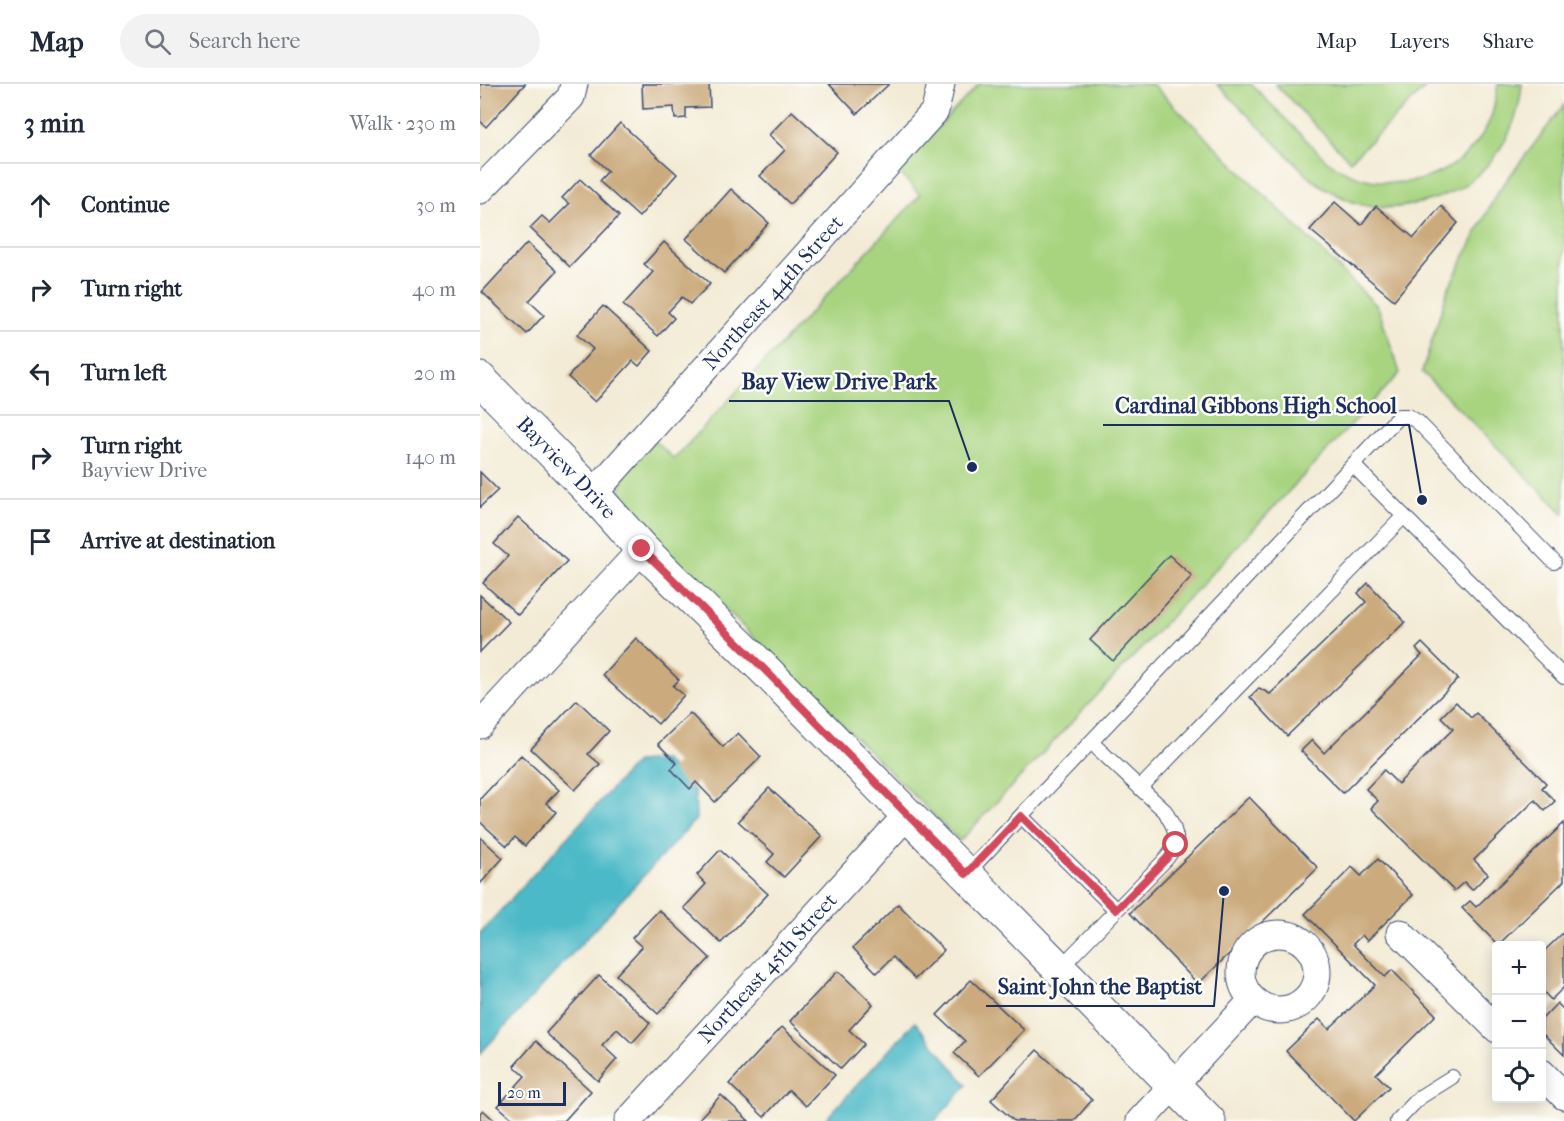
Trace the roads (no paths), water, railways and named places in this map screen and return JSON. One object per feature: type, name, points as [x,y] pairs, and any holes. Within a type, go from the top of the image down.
[{"type":"street","name":"Northeast 44th Street","points":[[592,494],[935,111],[941,84]]},
{"type":"street","points":[[480,190],[572,91]]},
{"type":"street","name":"Bayview Drive","points":[[480,379],[642,549],[769,674],[1209,1121]]},
{"type":"street","points":[[480,726],[642,549]]},
{"type":"street","name":"Northeast 45th Street","points":[[628,1121],[907,815]]},
{"type":"street","points":[[1400,933],[1492,1024]]},
{"type":"street","points":[[1140,1121],[1253,1000]]},
{"type":"street","points":[[1546,1077],[1564,1096]]},
{"type":"lane","points":[[966,874],[1399,416],[1408,416],[1418,422],[1554,562]]},
{"type":"lane","points":[[1353,465],[1564,677]]},
{"type":"lane","points":[[1140,788],[1404,516]]},
{"type":"lane","points":[[1059,969],[1167,858],[1176,845],[1173,826],[1166,811],[1091,742]]},
{"type":"lane","points":[[1021,816],[1116,910]]},
{"type":"lane","points":[[1397,1121],[1420,1097],[1452,1077]]},
{"type":"water","points":[[664,760],[695,791],[696,819],[480,1054],[480,933],[636,762]]},
{"type":"water","points":[[915,1022],[967,1085],[935,1121],[824,1121]]},
{"type":"place","name":"Bay View Drive Park","points":[[972,467]]},
{"type":"place","name":"Cardinal Gibbons High School","points":[[1422,500]]},
{"type":"place","name":"Saint John the Baptist","points":[[1224,891]]}]
